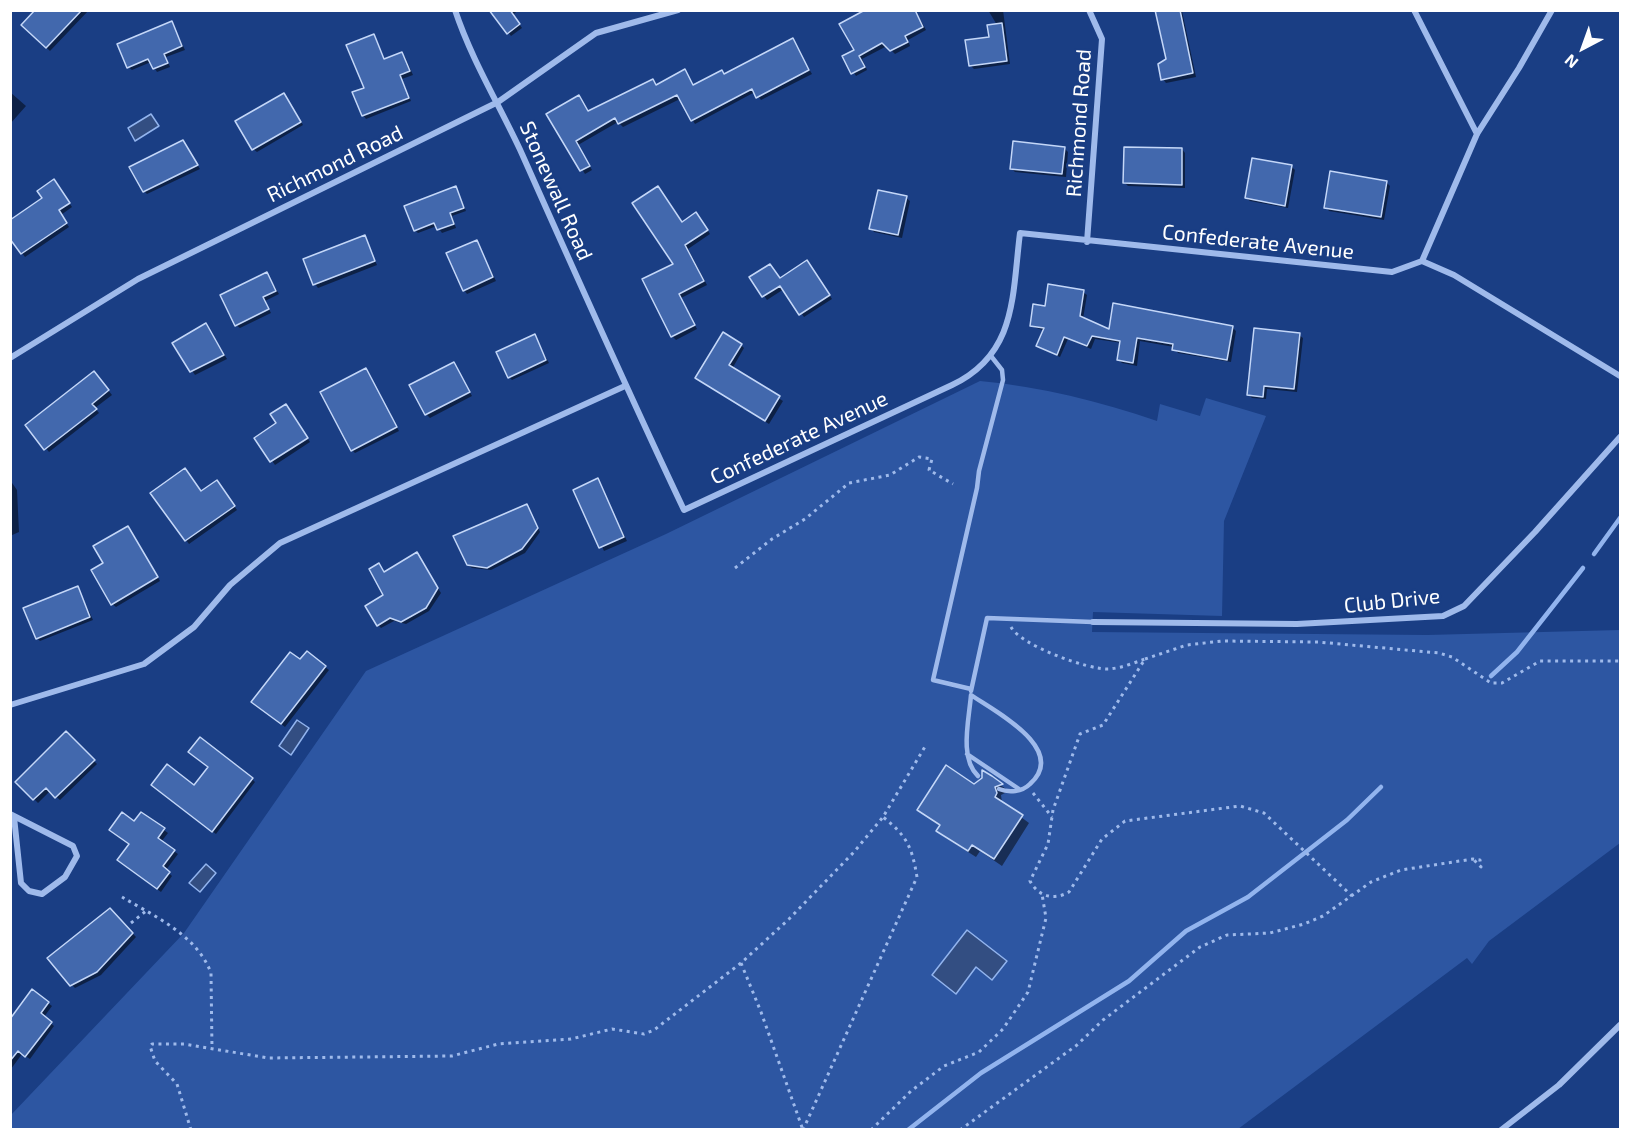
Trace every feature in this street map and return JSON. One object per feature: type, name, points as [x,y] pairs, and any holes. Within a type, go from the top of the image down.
[{"type":"street","name":"Stonewall Road","points":[[455,10],[467,46],[498,102],[625,386]]},
{"type":"street","name":"Richmond Road","points":[[10,358],[138,279],[498,102],[596,33],[678,10]]},
{"type":"street","name":"Richmond Road","points":[[1087,242],[1102,39],[1089,10]]},
{"type":"street","points":[[1414,10],[1477,134]]},
{"type":"street","points":[[1552,10],[1520,68],[1477,134],[1422,261],[1454,275],[1620,376]]},
{"type":"street","name":"Confederate Avenue","points":[[625,386],[684,510],[962,380],[991,356],[1008,324],[1020,233],[1087,242],[1392,272],[1422,261]]},
{"type":"street","points":[[10,705],[144,664],[194,627],[230,585],[280,543],[625,386]]},
{"type":"street","name":"Club Drive","points":[[1093,622],[1297,624],[1443,616],[1464,606],[1593,470],[1620,437]]},
{"type":"street","points":[[12,816],[73,846],[77,856],[65,877],[42,894],[29,891],[21,884],[12,816]]},
{"type":"street","points":[[1501,1130],[1560,1084],[1620,1025]]},
{"type":"lane","points":[[971,689],[933,680],[979,471],[1003,380],[1002,370],[991,356]]},
{"type":"lane","points":[[978,776],[969,765],[967,754],[971,689],[987,618],[1093,622]]},
{"type":"lane","points":[[971,695],[1029,736],[1040,753],[1040,766],[1028,786],[1020,790],[999,789]]},
{"type":"lane","points":[[967,754],[1020,790]]},
{"type":"path","points":[[735,568],[772,539],[805,519],[849,483],[890,475],[919,457],[932,459],[929,470],[953,484]]},
{"type":"path","points":[[1012,620],[1011,629],[1020,637],[1069,661],[1092,668],[1108,669],[1188,645],[1222,641],[1318,642],[1440,653],[1452,657],[1491,683],[1502,683],[1540,660],[1620,661]]},
{"type":"path","points":[[1145,659],[1103,725],[1080,734],[1052,817],[1048,844],[1030,881],[1035,890],[1042,894],[1061,896],[1069,892],[1102,839],[1125,821],[1141,817],[1240,806],[1264,813],[1352,896]]},
{"type":"path","points":[[191,1130],[177,1084],[155,1061],[150,1046],[184,1044],[290,1058],[452,1056],[498,1044],[571,1039],[612,1029],[644,1034],[671,1019],[741,963],[789,919],[854,852],[883,817],[926,745]]},
{"type":"path","points":[[1028,786],[1052,817]]},
{"type":"path","points":[[803,1130],[917,877],[913,851],[896,827],[883,817]]},
{"type":"path","points":[[960,1130],[1077,1044],[1103,1020],[1200,947],[1227,935],[1290,929],[1323,916],[1371,882],[1401,870],[1473,859]]},
{"type":"path","points":[[871,1130],[919,1085],[944,1066],[979,1052],[1003,1029],[1029,992],[1046,918],[1042,894]]},
{"type":"path","points":[[122,897],[166,923],[192,944],[207,962],[211,973],[212,1049]]},
{"type":"path","points":[[131,923],[146,911]]},
{"type":"path","points":[[741,963],[803,1130]]},
{"type":"shaded area","points":[[151,114],[159,126],[135,141],[128,128]]},
{"type":"shaded area","points":[[980,381],[1070,396],[1157,421],[1160,404],[1200,416],[1206,398],[1266,416],[1224,521],[1222,616],[1093,612],[1092,632],[1427,635],[1620,630],[1620,843],[1489,941],[1472,964],[1467,958],[1238,1129],[11,1130],[10,1116],[184,933],[366,671],[666,534]]},
{"type":"shaded area","points":[[297,720],[309,728],[291,755],[279,746]]},
{"type":"shaded area","points":[[206,864],[216,873],[200,892],[189,883]]},
{"type":"shaded area","points":[[967,930],[1007,961],[992,980],[976,967],[956,994],[932,975]]},
{"type":"building","points":[[35,10],[82,10],[46,48],[21,25]]},
{"type":"building","points":[[489,10],[510,10],[520,24],[507,34]]},
{"type":"building","points":[[865,10],[915,10],[923,27],[905,36],[908,42],[890,51],[882,43],[859,56],[865,67],[851,74],[842,56],[854,50],[839,24]]},
{"type":"building","points":[[1155,10],[1180,10],[1193,73],[1161,80],[1158,64],[1166,59]]},
{"type":"building","points":[[172,21],[182,46],[164,54],[168,63],[153,69],[148,59],[127,68],[117,44]]},
{"type":"building","points":[[1002,23],[1007,61],[969,66],[965,40],[989,37],[987,25]]},
{"type":"building","points":[[374,34],[384,59],[402,52],[410,71],[400,75],[409,98],[362,116],[352,92],[364,88],[346,45]]},
{"type":"building","points":[[793,38],[809,70],[756,98],[752,89],[691,121],[677,95],[618,124],[615,118],[576,141],[590,166],[580,171],[546,114],[579,95],[588,111],[653,79],[656,85],[685,69],[693,85],[722,70],[724,74]]},
{"type":"building","points":[[284,93],[301,122],[252,150],[235,121]]},
{"type":"building","points":[[183,140],[198,165],[143,192],[129,167]]},
{"type":"building","points":[[1013,141],[1065,147],[1062,174],[1010,169]]},
{"type":"building","points":[[1124,147],[1182,148],[1182,185],[1123,183]]},
{"type":"building","points":[[1252,158],[1292,165],[1285,206],[1245,198]]},
{"type":"building","points":[[1330,171],[1387,181],[1381,217],[1324,208]]},
{"type":"building","points":[[54,179],[70,203],[59,210],[67,223],[21,254],[10,239],[10,220],[42,198],[37,191]]},
{"type":"building","points":[[456,186],[464,208],[450,213],[454,224],[437,230],[434,223],[414,231],[404,206]]},
{"type":"building","points":[[658,186],[682,222],[696,212],[708,230],[685,245],[704,281],[679,294],[695,325],[671,337],[642,279],[673,264],[632,203]]},
{"type":"building","points":[[878,190],[907,196],[898,235],[869,229]]},
{"type":"building","points":[[365,235],[375,261],[313,285],[303,259]]},
{"type":"building","points":[[477,240],[493,277],[463,291],[446,253]]},
{"type":"building","points":[[807,260],[830,295],[799,315],[780,286],[762,297],[749,277],[770,264],[780,278]]},
{"type":"building","points":[[267,272],[276,291],[263,297],[269,309],[235,326],[220,295]]},
{"type":"building","points":[[1048,284],[1084,290],[1080,316],[1109,329],[1113,303],[1233,326],[1227,360],[1172,350],[1173,344],[1137,338],[1133,363],[1117,360],[1120,341],[1092,336],[1087,346],[1064,337],[1057,355],[1036,346],[1044,328],[1030,326],[1033,304],[1045,306]]},
{"type":"building","points":[[206,323],[224,355],[190,372],[172,343]]},
{"type":"building","points":[[1254,328],[1300,333],[1294,389],[1264,386],[1263,397],[1247,395]]},
{"type":"building","points":[[723,332],[742,344],[729,365],[780,396],[765,421],[695,378]]},
{"type":"building","points":[[535,334],[546,360],[508,378],[496,352]]},
{"type":"building","points":[[454,362],[470,392],[425,415],[409,385]]},
{"type":"building","points":[[366,368],[397,427],[351,451],[320,392]]},
{"type":"building","points":[[94,371],[109,390],[92,404],[97,409],[44,450],[25,425]]},
{"type":"building","points":[[286,404],[308,438],[270,462],[254,438],[276,423],[270,414]]},
{"type":"building","points":[[185,468],[201,491],[217,480],[235,506],[185,541],[150,493]]},
{"type":"building","points":[[598,478],[624,537],[599,548],[573,490]]},
{"type":"building","points":[[527,504],[538,528],[522,549],[487,568],[467,565],[453,536]]},
{"type":"building","points":[[128,526],[158,577],[111,605],[91,570],[103,563],[93,546]]},
{"type":"building","points":[[417,552],[438,588],[426,608],[401,622],[390,618],[377,626],[365,606],[383,595],[369,569],[379,563],[384,572]]},
{"type":"building","points":[[78,586],[90,617],[36,639],[23,608]]},
{"type":"building","points":[[307,651],[326,666],[281,724],[251,702],[290,652],[300,659]]},
{"type":"building","points":[[66,731],[95,760],[55,798],[46,788],[33,800],[15,782]]},
{"type":"building","points":[[200,737],[253,778],[212,832],[151,785],[167,764],[194,785],[208,767],[188,752]]},
{"type":"building","points":[[946,765],[974,784],[982,778],[982,770],[992,776],[1003,784],[995,787],[997,793],[995,797],[1023,815],[994,859],[972,845],[968,851],[936,831],[940,825],[917,810]]},
{"type":"building","points":[[122,812],[134,821],[141,812],[165,828],[158,838],[175,850],[163,866],[170,872],[157,889],[117,860],[129,844],[109,830]]},
{"type":"building","points":[[110,908],[133,933],[97,972],[70,986],[47,958]]},
{"type":"building","points":[[32,989],[49,1002],[41,1013],[52,1022],[25,1057],[18,1051],[10,1061],[10,1019]]},
{"type":"waterway","points":[[1594,554],[1620,518]]},
{"type":"waterway","points":[[1491,676],[1517,652],[1583,568]]},
{"type":"waterway","points":[[908,1130],[981,1073],[1129,981],[1186,931],[1248,897],[1347,820],[1381,787]]}]
